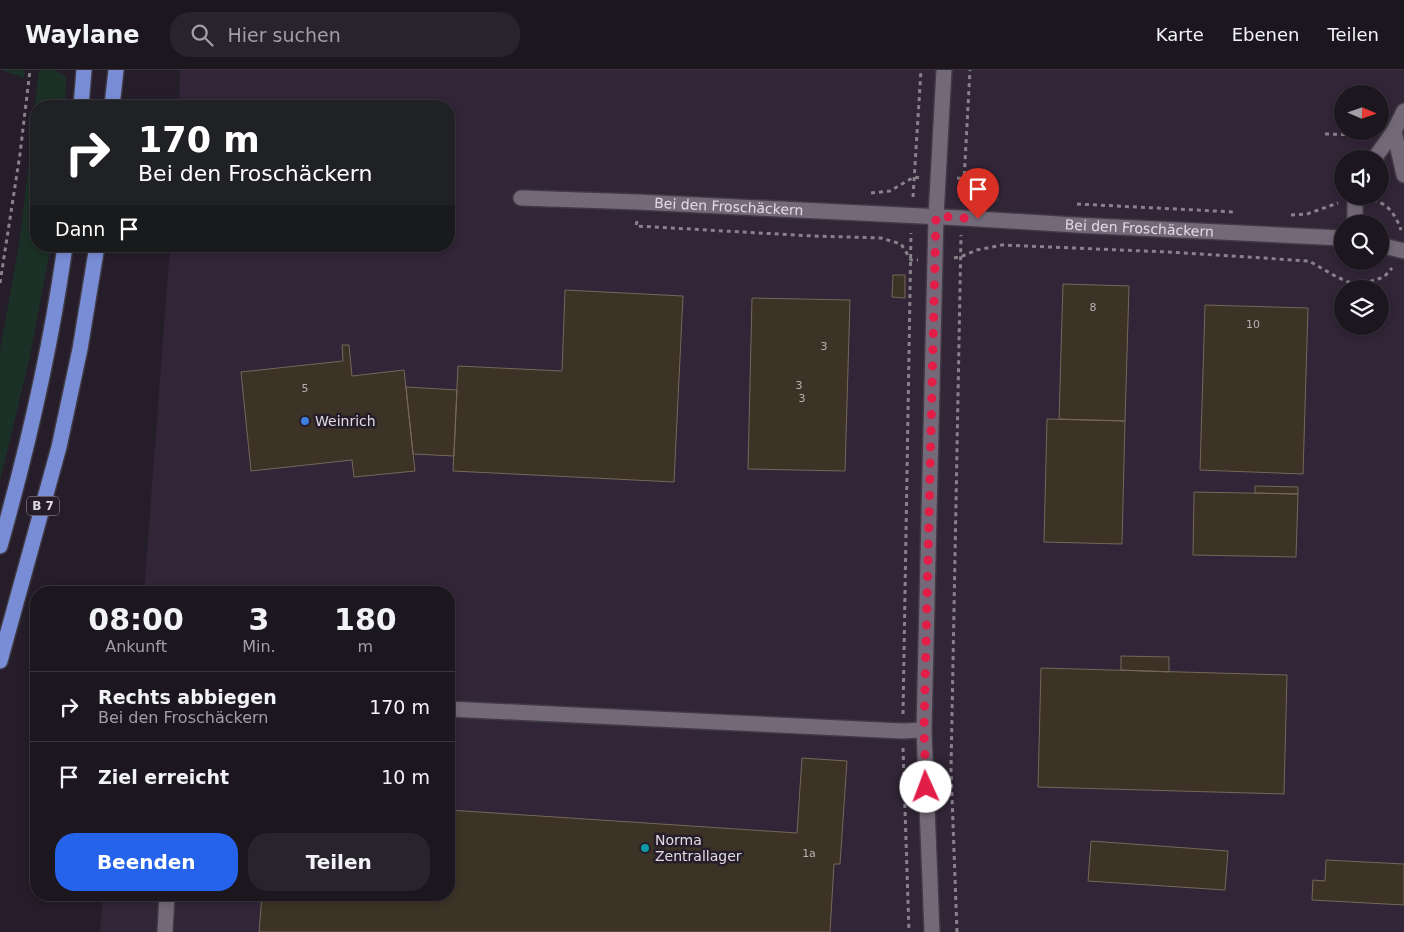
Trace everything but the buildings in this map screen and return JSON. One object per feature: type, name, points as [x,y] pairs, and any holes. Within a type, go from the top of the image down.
[{"type":"highway","points":[[82,100],[84,70]]},
{"type":"highway","points":[[113,100],[116,70]]},
{"type":"highway","name":"B 7","points":[[0,546],[38,399],[64,252]]},
{"type":"highway","name":"B 7","points":[[0,661],[59,447],[80,349],[97,252]]},
{"type":"street","points":[[932,932],[924,730],[936,216],[944,70]]},
{"type":"street","points":[[1380,150],[1394,131],[1404,112]]},
{"type":"street","points":[[1394,131],[1404,175]]},
{"type":"street","name":"Bei den Froschäckern","points":[[521,198],[936,216],[1074,225],[1334,238]]},
{"type":"street","points":[[1389,247],[1404,251]]},
{"type":"street","points":[[455,709],[902,731],[924,730]]},
{"type":"street","points":[[165,932],[167,901]]},
{"type":"path","points":[[0,283],[20,154],[30,70]]},
{"type":"path","points":[[909,932],[902,731],[911,215],[921,70]]},
{"type":"path","points":[[957,932],[951,770],[960,257],[970,70]]},
{"type":"path","points":[[1326,134],[1363,136],[1394,131]]},
{"type":"shaded area","points":[[180,70],[1404,70],[1404,932],[100,932],[103,901],[455,901],[455,586],[144,586],[170,252],[455,252],[455,100],[179,100]]},
{"type":"green space","points":[[1,70],[25,70],[24,78]]},
{"type":"green space","points":[[39,70],[55,70],[66,77],[65,100],[36,100]]},
{"type":"green space","points":[[30,150],[30,252],[50,252],[29,361],[0,481],[0,350],[20,239]]},
{"type":"place","name":"Weinrich","points":[[305,421]]},
{"type":"place","name":"Norma Zentrallager","points":[[645,848]]},
{"type":"route","points":[[926,787],[924,730],[936,216],[978,219]]}]
